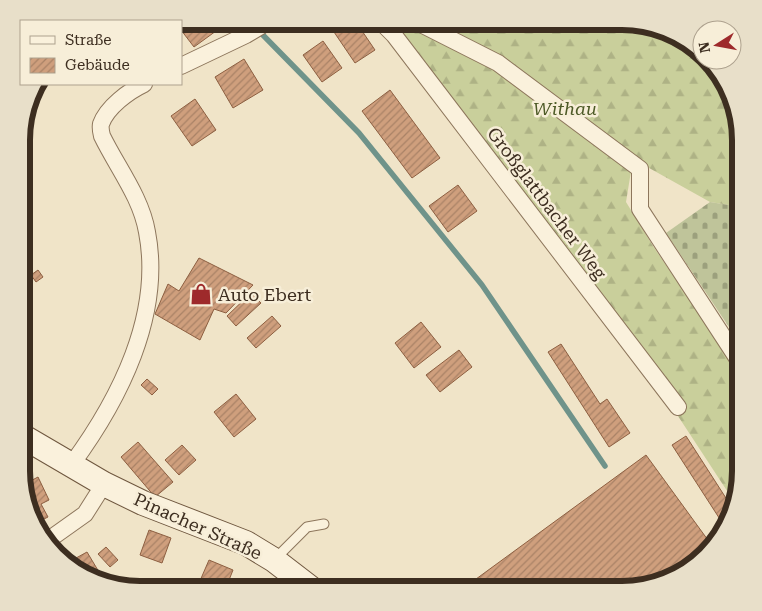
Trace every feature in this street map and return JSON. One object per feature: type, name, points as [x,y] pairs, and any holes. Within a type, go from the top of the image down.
[{"type":"street","points":[[182,66],[254,30]]},
{"type":"street","name":"Großglattbacher Weg","points":[[389,30],[678,407]]},
{"type":"street","points":[[433,30],[498,63],[640,169],[640,209],[732,350]]},
{"type":"street","points":[[72,464],[89,441],[125,375],[139,341],[149,294],[150,262],[147,232],[136,197],[115,152],[102,136],[100,126],[108,112],[133,89],[142,85]]},
{"type":"street","name":"Pinacher Straße","points":[[30,440],[104,484],[143,503],[246,543],[274,560],[301,581]]},
{"type":"street","points":[[52,537],[85,514],[104,484]]},
{"type":"lane","points":[[274,560],[306,527],[324,524]]},
{"type":"green space","name":"Withau","points":[[393,30],[629,30],[643,32],[664,38],[683,49],[692,56],[692,70],[706,70],[713,79],[724,98],[730,119],[732,133],[732,206],[710,202],[633,159],[626,202],[653,246],[732,362],[732,478],[729,494],[676,413]]},
{"type":"green space","points":[[710,202],[732,206],[732,332],[666,233]]},
{"type":"building","points":[[182,30],[215,30],[216,31],[194,47]]},
{"type":"building","points":[[337,30],[361,30],[375,50],[355,63],[334,32]]},
{"type":"building","points":[[323,41],[342,68],[322,82],[303,55]]},
{"type":"building","points":[[244,59],[263,90],[233,108],[215,77]]},
{"type":"building","points":[[390,90],[440,158],[412,178],[362,111]]},
{"type":"building","points":[[195,99],[216,130],[192,146],[171,116]]},
{"type":"building","points":[[458,185],[477,211],[448,232],[429,206]]},
{"type":"building","points":[[199,258],[253,285],[226,313],[214,309],[200,340],[155,314],[168,284],[179,291]]},
{"type":"building","points":[[38,270],[43,277],[36,282],[31,275]]},
{"type":"building","points":[[251,293],[261,303],[236,326],[227,316]]},
{"type":"building","points":[[272,316],[281,326],[256,348],[247,338]]},
{"type":"building","points":[[421,322],[441,347],[414,368],[395,343]]},
{"type":"building","points":[[561,344],[600,404],[607,399],[630,433],[609,447],[548,352]]},
{"type":"building","points":[[459,350],[472,367],[440,392],[426,375]]},
{"type":"building","points":[[147,379],[158,389],[152,395],[141,385]]},
{"type":"building","points":[[236,394],[256,419],[234,437],[214,412]]},
{"type":"building","points":[[686,436],[728,501],[720,520],[672,445]]},
{"type":"building","points":[[138,442],[173,482],[155,497],[121,457]]},
{"type":"building","points":[[182,445],[196,460],[179,475],[165,460]]},
{"type":"building","points":[[646,455],[708,540],[700,549],[671,570],[643,579],[622,581],[473,581]]},
{"type":"building","points":[[38,477],[49,500],[41,504],[48,517],[41,520],[32,492],[30,481]]},
{"type":"building","points":[[149,530],[171,538],[162,563],[140,555]]},
{"type":"building","points":[[106,547],[118,560],[110,567],[98,554]]},
{"type":"building","points":[[87,552],[99,572],[85,566],[75,559]]},
{"type":"building","points":[[209,560],[233,570],[229,581],[200,581]]},
{"type":"waterway","points":[[258,30],[359,133],[482,285],[605,466]]},
{"type":"place","name":"Auto Ebert","points":[[201,294]]}]
